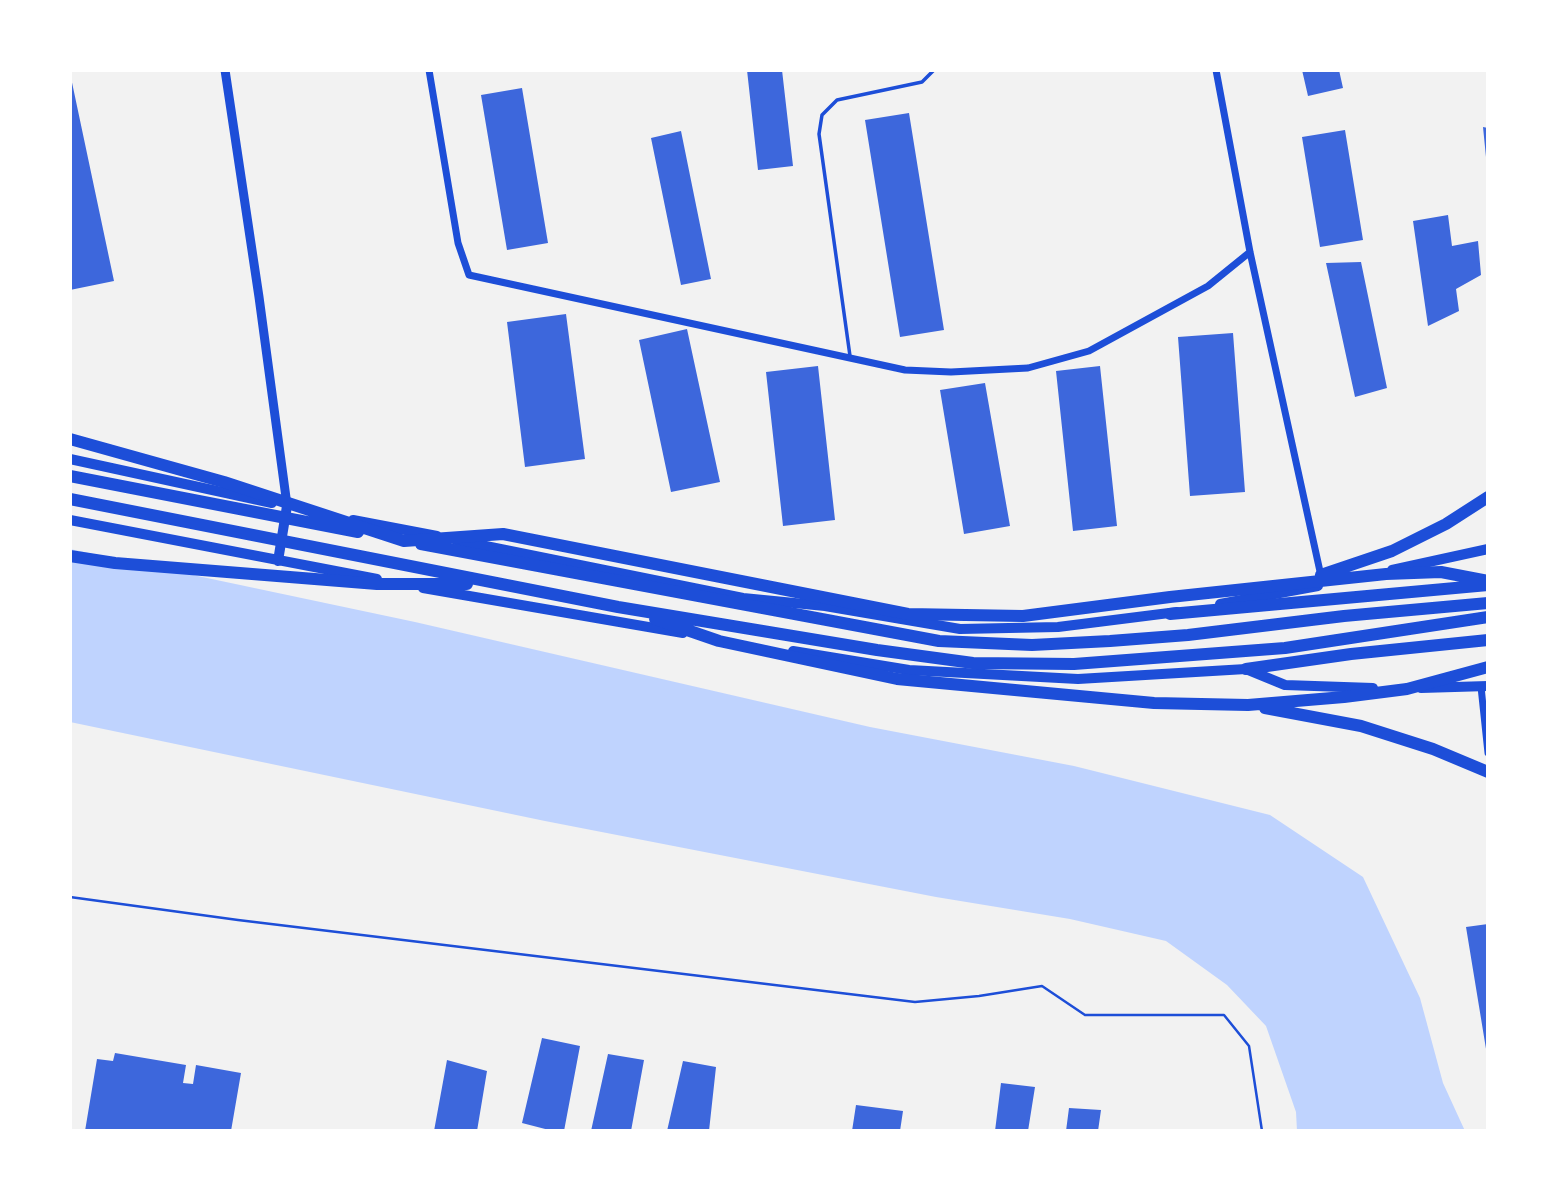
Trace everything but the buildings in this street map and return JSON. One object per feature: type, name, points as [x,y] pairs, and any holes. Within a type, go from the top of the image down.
[{"type":"highway","points":[[70,439],[224,482],[404,541],[503,534],[908,614],[1023,616],[1386,574],[1441,572],[1488,583]]},
{"type":"highway","points":[[70,476],[939,641],[1032,645],[1110,641],[1488,603]]},
{"type":"highway","points":[[1301,582],[1392,551],[1446,524],[1488,497]]},
{"type":"highway","points":[[70,499],[618,607],[877,650],[973,663],[1073,664],[1285,648],[1488,617]]},
{"type":"highway","points":[[70,556],[115,563],[377,584],[494,584]]},
{"type":"highway","points":[[1170,614],[1488,583]]},
{"type":"highway","points":[[618,607],[719,642],[897,679],[1154,703],[1248,705],[1344,697],[1407,689],[1488,667]]},
{"type":"highway","points":[[1246,670],[1351,654],[1488,640]]},
{"type":"highway","points":[[1248,705],[1361,726],[1433,749],[1488,772]]},
{"type":"main road","points":[[70,459],[287,506],[743,598],[825,606],[960,629],[1058,627],[1170,614],[1323,585],[1488,549]]},
{"type":"main road","points":[[278,561],[287,506]]},
{"type":"main road","points":[[70,520],[555,612],[909,670],[1078,679],[1246,670],[1285,685],[1356,689],[1484,687]]},
{"type":"street","points":[[225,70],[287,506]]},
{"type":"street","points":[[429,70],[458,243],[469,275],[905,370],[950,372],[1028,368],[1088,352],[1208,286],[1250,252]]},
{"type":"street","points":[[1216,70],[1250,252],[1323,585]]},
{"type":"street","points":[[1484,687],[1488,753]]},
{"type":"lane","points":[[851,359],[819,134],[822,116],[837,100],[922,82],[934,70]]},
{"type":"path","points":[[70,897],[238,920],[915,1002],[1042,986],[1085,1015],[1224,1015],[1249,1046],[1262,1131]]},
{"type":"water","points":[[70,549],[415,622],[870,727],[1074,766],[1270,815],[1363,877],[1420,998],[1443,1083],[1465,1131],[1297,1131],[1296,1112],[1266,1026],[1227,985],[1166,941],[1070,919],[936,897],[545,821],[70,722]]}]
